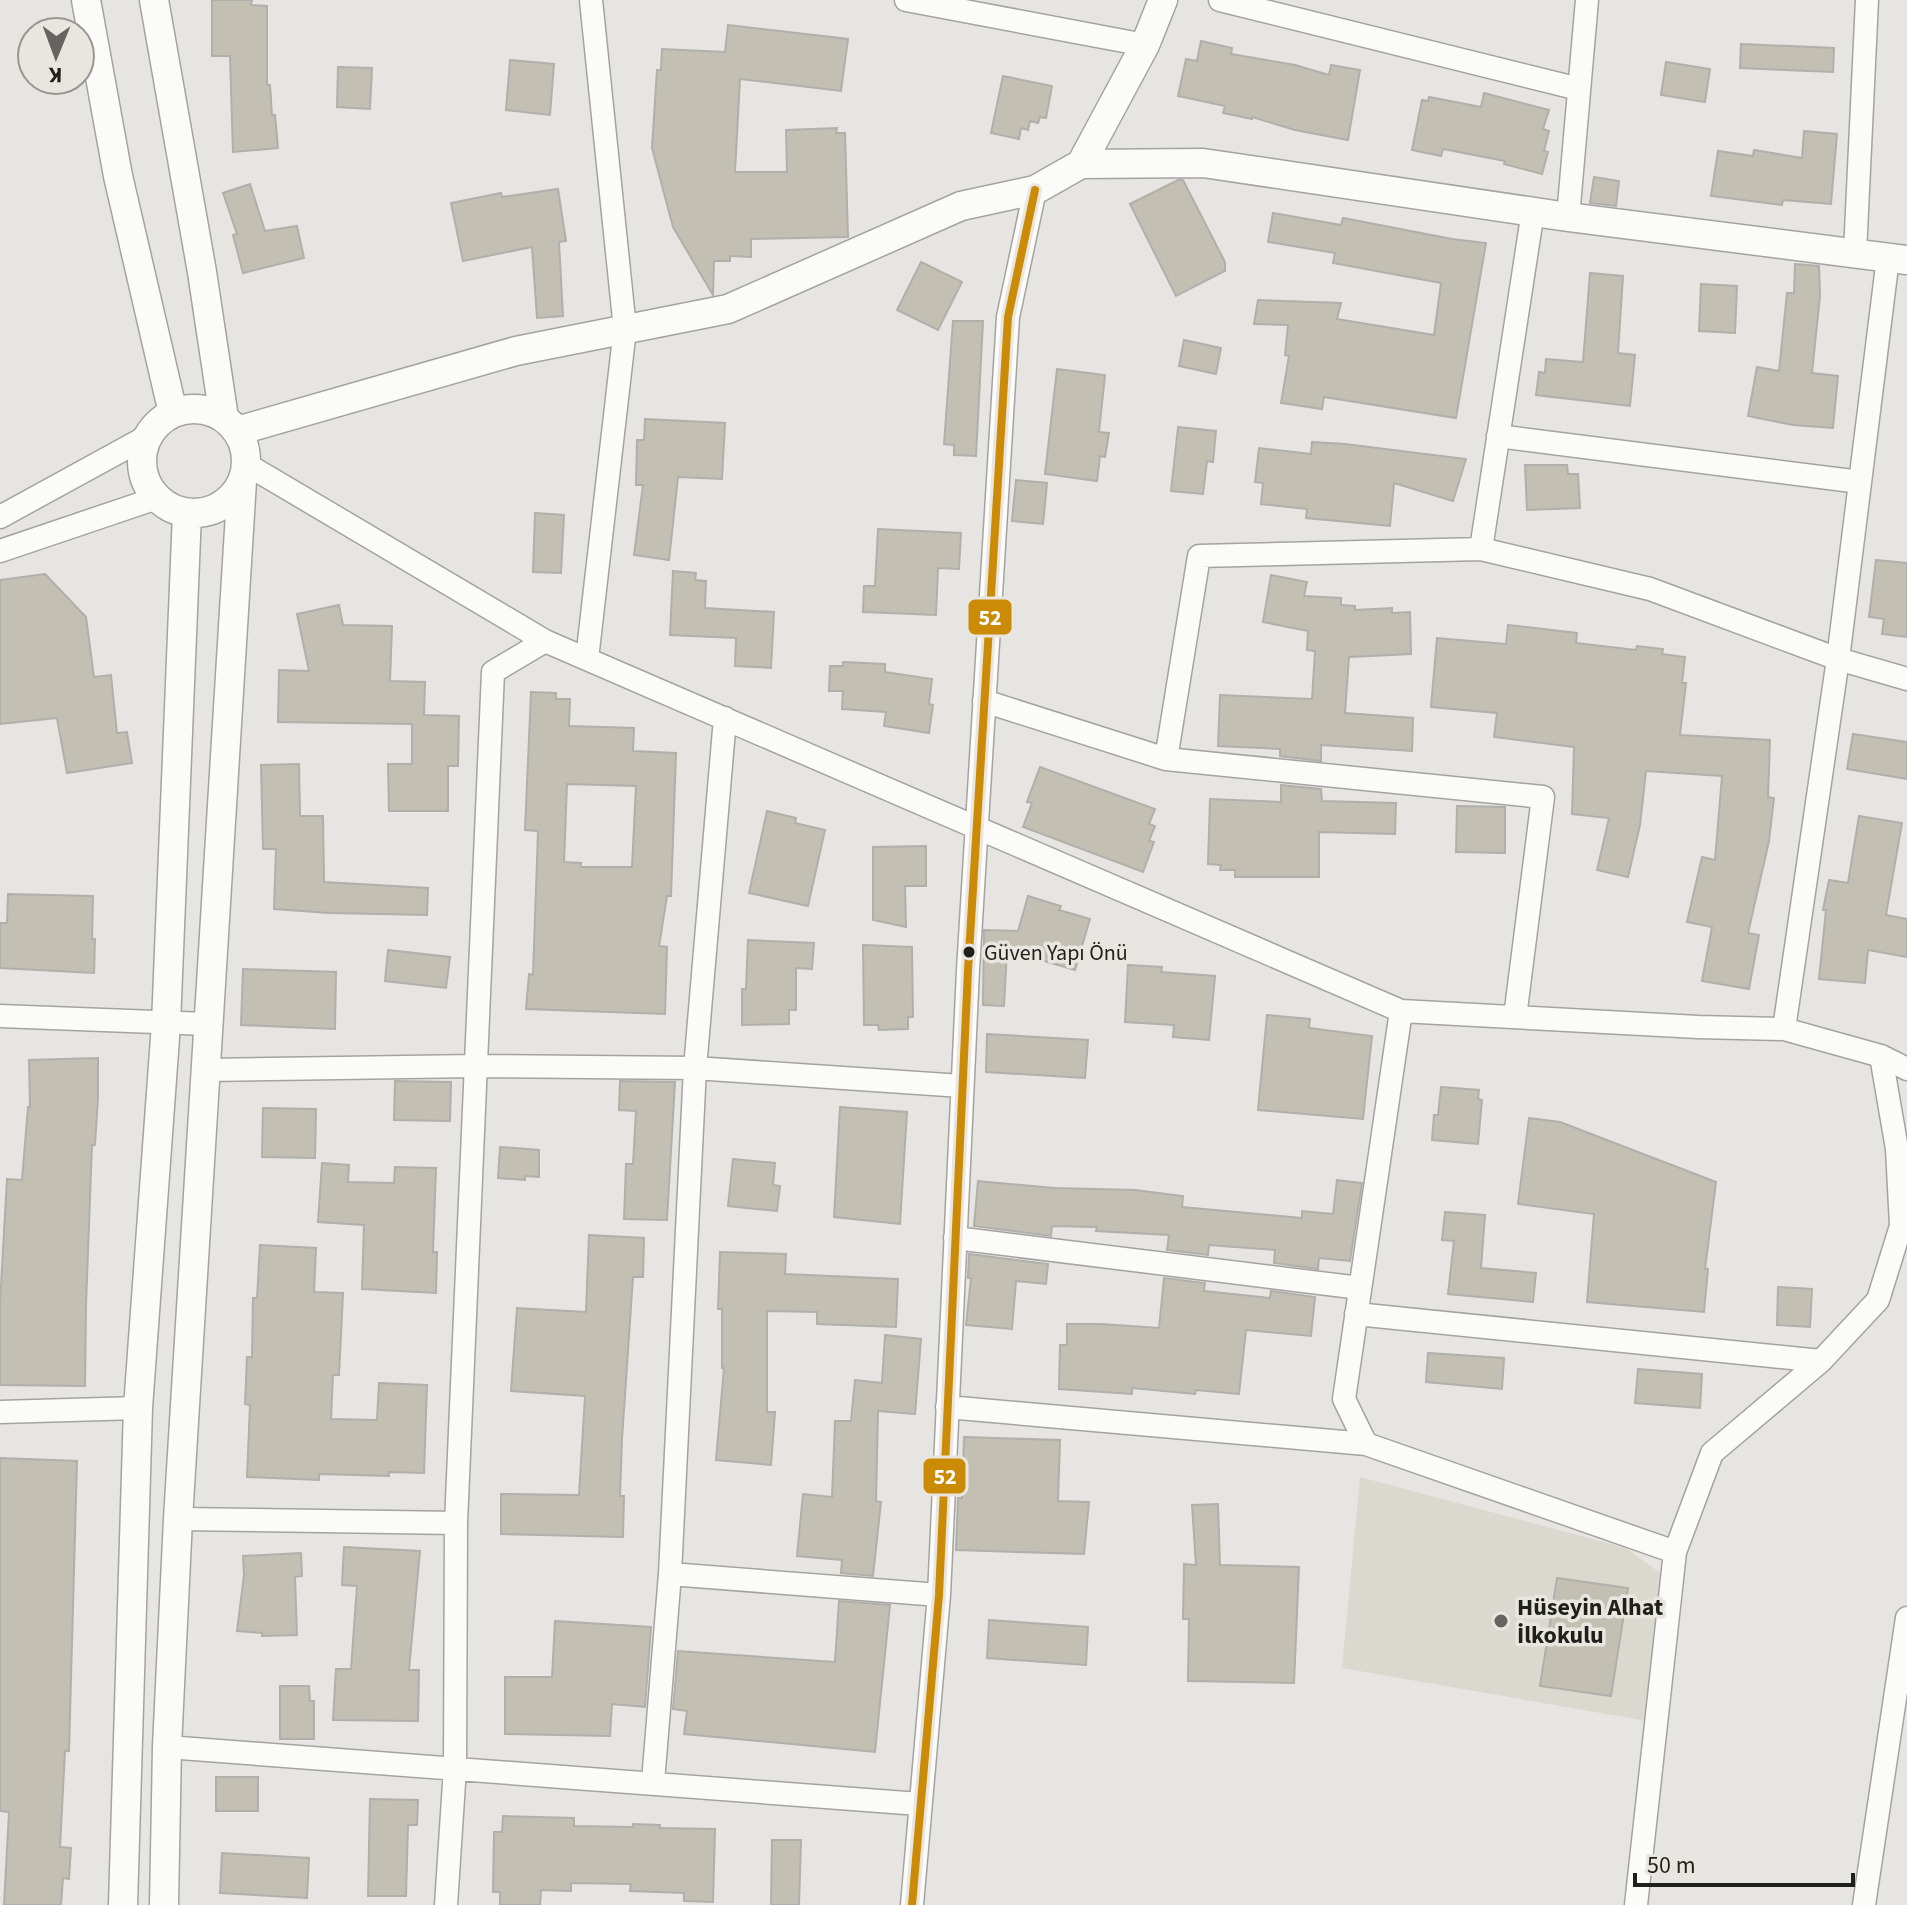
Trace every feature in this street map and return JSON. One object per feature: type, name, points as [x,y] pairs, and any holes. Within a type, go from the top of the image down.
[{"type":"street","points":[[86,0],[118,176],[173,413]]},
{"type":"street","points":[[154,0],[230,425],[244,447],[178,1519],[167,1747],[164,1905]]},
{"type":"street","points":[[587,659],[625,329],[591,0]]},
{"type":"street","points":[[906,0],[1145,45]]},
{"type":"street","points":[[1081,164],[1145,45],[1163,0]]},
{"type":"street","points":[[1220,0],[1579,89]]},
{"type":"street","points":[[1568,217],[1587,0]]},
{"type":"street","points":[[1855,253],[1867,0]]},
{"type":"street","points":[[244,473],[233,496],[220,507],[204,513],[187,513],[171,508],[157,498],[142,468],[142,452],[148,436],[173,413],[191,409],[208,411],[230,425],[516,351],[728,309],[961,206],[1035,190],[1081,164],[1203,163],[1568,217],[1898,259],[1860,482],[1838,659],[1784,1029]]},
{"type":"street","points":[[912,1905],[939,1595],[962,1086],[1008,317],[1035,190]]},
{"type":"street","points":[[1481,549],[1533,211]]},
{"type":"street","points":[[0,517],[148,436]]},
{"type":"street","points":[[1498,436],[1860,482]]},
{"type":"street","points":[[244,473],[545,641],[1401,1011],[1784,1029],[1881,1056],[1907,1069]]},
{"type":"street","points":[[0,551],[157,498]]},
{"type":"street","points":[[123,1905],[138,1408],[166,1024],[187,513]]},
{"type":"street","points":[[1166,759],[1199,556],[1481,549],[1650,589],[1838,659],[1907,679]]},
{"type":"street","points":[[446,1905],[455,1768],[456,1523],[493,672],[545,641]]},
{"type":"street","points":[[984,701],[1166,759],[1543,797],[1515,1017]]},
{"type":"street","points":[[653,1782],[670,1574],[695,1068],[725,718]]},
{"type":"street","points":[[1366,1444],[1344,1399],[1401,1011]]},
{"type":"street","points":[[0,1016],[207,1024]]},
{"type":"street","points":[[1636,1905],[1675,1552],[1712,1453],[1821,1361],[1878,1300],[1904,1228],[1897,1149],[1881,1056]]},
{"type":"street","points":[[206,1070],[474,1066],[695,1068],[962,1086]]},
{"type":"street","points":[[955,1238],[1360,1288]]},
{"type":"street","points":[[1356,1314],[1821,1361]]},
{"type":"street","points":[[947,1407],[1366,1444],[1675,1552]]},
{"type":"street","points":[[0,1412],[138,1408]]},
{"type":"street","points":[[178,1519],[456,1523]]},
{"type":"street","points":[[670,1574],[939,1595]]},
{"type":"street","points":[[1864,1905],[1907,1618]]},
{"type":"street","points":[[167,1747],[919,1804]]},
{"type":"shaded area","name":"Hüseyin Alhat İlkokulu","points":[[1360,1477],[1626,1548],[1660,1573],[1647,1721],[1342,1668]]},
{"type":"building","points":[[212,0],[252,0],[251,5],[267,6],[267,85],[270,85],[278,148],[233,152],[230,56],[212,56]]},
{"type":"building","points":[[728,25],[848,39],[841,91],[740,79],[735,172],[787,172],[786,130],[837,128],[836,133],[845,133],[848,237],[751,239],[751,257],[730,256],[730,261],[714,261],[713,295],[673,227],[652,148],[657,70],[661,70],[662,49],[725,52]]},
{"type":"building","points":[[1201,41],[1232,48],[1231,54],[1295,65],[1329,75],[1331,65],[1360,70],[1348,140],[1223,113],[1225,106],[1178,96],[1186,59],[1197,61]]},
{"type":"building","points":[[1741,44],[1834,48],[1833,72],[1740,68]]},
{"type":"building","points":[[510,60],[554,64],[550,115],[506,110]]},
{"type":"building","points":[[1666,62],[1710,69],[1705,102],[1661,95]]},
{"type":"building","points":[[338,67],[372,68],[370,109],[337,107]]},
{"type":"building","points":[[1003,76],[1052,86],[1046,118],[1040,117],[1038,123],[1030,121],[1028,130],[1021,128],[1019,139],[991,133]]},
{"type":"building","points":[[1484,93],[1549,110],[1543,129],[1549,131],[1542,174],[1504,164],[1505,161],[1443,149],[1441,156],[1412,150],[1422,100],[1428,101],[1429,97],[1481,107]]},
{"type":"building","points":[[1804,131],[1837,134],[1831,204],[1783,200],[1782,205],[1711,196],[1718,151],[1753,156],[1754,150],[1802,158]]},
{"type":"building","points":[[1594,177],[1619,181],[1616,206],[1590,203]]},
{"type":"building","points":[[1183,180],[1225,262],[1225,271],[1176,296],[1130,204]]},
{"type":"building","points":[[250,184],[265,231],[297,226],[304,258],[243,273],[233,235],[237,234],[223,193]]},
{"type":"building","points":[[558,189],[566,241],[559,242],[563,316],[537,318],[532,247],[463,261],[451,203],[501,193],[502,197]]},
{"type":"building","points":[[1273,213],[1341,225],[1343,218],[1486,243],[1456,418],[1324,397],[1322,409],[1281,403],[1289,356],[1285,355],[1288,325],[1254,324],[1258,300],[1341,303],[1337,319],[1434,335],[1441,283],[1333,263],[1335,253],[1268,242]]},
{"type":"building","points":[[921,262],[962,282],[938,330],[897,310]]},
{"type":"building","points":[[1795,264],[1819,266],[1820,296],[1812,373],[1838,376],[1833,428],[1793,425],[1748,416],[1757,367],[1779,371],[1787,293],[1794,293]]},
{"type":"building","points":[[1590,273],[1623,276],[1618,353],[1635,355],[1630,406],[1536,395],[1539,372],[1545,373],[1546,359],[1583,362]]},
{"type":"building","points":[[1701,284],[1737,286],[1735,333],[1699,331]]},
{"type":"building","points":[[953,321],[983,321],[976,456],[954,455],[954,445],[944,444]]},
{"type":"building","points":[[1184,340],[1221,348],[1216,374],[1179,366]]},
{"type":"building","points":[[1057,369],[1105,375],[1099,432],[1109,433],[1105,457],[1100,456],[1097,481],[1045,474]]},
{"type":"building","points":[[645,419],[725,423],[722,479],[678,477],[669,560],[634,555],[643,485],[636,485],[637,440],[644,440]]},
{"type":"building","points":[[1178,427],[1216,431],[1213,462],[1207,461],[1203,494],[1171,491]]},
{"type":"building","points":[[1312,442],[1466,459],[1453,501],[1394,483],[1390,526],[1306,518],[1307,509],[1261,504],[1263,483],[1255,482],[1259,448],[1311,454]]},
{"type":"building","points":[[1525,465],[1567,465],[1568,474],[1578,474],[1580,508],[1527,510]]},
{"type":"building","points":[[1016,480],[1047,483],[1043,524],[1012,521]]},
{"type":"building","points":[[535,513],[564,515],[561,573],[533,572]]},
{"type":"building","points":[[878,529],[961,533],[959,569],[938,568],[936,615],[863,612],[864,586],[875,586]]},
{"type":"building","points":[[1876,560],[1907,563],[1907,637],[1882,634],[1884,619],[1869,617]]},
{"type":"building","points":[[673,571],[696,573],[695,580],[706,581],[705,608],[774,612],[771,668],[735,666],[736,638],[670,635]]},
{"type":"building","points":[[45,574],[86,617],[94,677],[111,675],[117,733],[127,732],[132,763],[67,773],[57,718],[0,724],[0,580]]},
{"type":"building","points":[[1271,575],[1307,582],[1304,596],[1341,598],[1341,605],[1355,606],[1355,610],[1392,608],[1392,613],[1410,612],[1411,654],[1349,657],[1345,713],[1413,718],[1412,751],[1321,745],[1321,761],[1280,756],[1280,749],[1218,746],[1220,695],[1312,699],[1315,651],[1307,650],[1308,631],[1263,622]]},
{"type":"building","points":[[339,605],[343,625],[392,626],[390,681],[425,682],[424,715],[459,716],[458,766],[448,766],[448,811],[389,811],[388,764],[412,764],[412,724],[278,722],[279,670],[309,671],[297,614]]},
{"type":"building","points":[[1508,625],[1577,633],[1576,643],[1636,650],[1637,646],[1663,649],[1662,654],[1685,657],[1682,683],[1686,683],[1680,735],[1770,740],[1768,797],[1774,798],[1769,841],[1748,933],[1759,935],[1749,989],[1702,981],[1712,927],[1687,922],[1702,857],[1715,860],[1722,776],[1646,771],[1640,825],[1628,877],[1597,870],[1609,818],[1572,814],[1574,747],[1494,737],[1497,713],[1431,707],[1437,638],[1506,644]]},
{"type":"building","points":[[843,662],[885,664],[885,672],[932,679],[929,704],[933,705],[929,733],[884,726],[886,712],[842,709],[843,691],[829,691],[830,666],[843,666]]},
{"type":"building","points":[[531,692],[556,693],[556,699],[570,699],[569,726],[634,728],[633,751],[676,753],[671,896],[667,896],[659,946],[667,947],[665,1014],[526,1009],[529,974],[533,975],[538,831],[525,830]],"holes":[[[567,784],[636,786],[632,867],[581,867],[581,863],[564,862]]]},
{"type":"building","points":[[1853,734],[1907,742],[1907,779],[1847,769]]},
{"type":"building","points":[[299,764],[300,816],[323,816],[324,882],[428,888],[427,915],[274,909],[276,849],[263,849],[261,765]]},
{"type":"building","points":[[1040,767],[1155,809],[1149,824],[1155,826],[1149,841],[1154,842],[1143,872],[1023,827],[1032,803],[1027,802]]},
{"type":"building","points":[[1281,785],[1321,789],[1322,801],[1396,803],[1395,834],[1319,832],[1319,877],[1235,877],[1235,870],[1220,870],[1221,865],[1208,864],[1210,799],[1281,802]]},
{"type":"building","points":[[1457,806],[1505,807],[1505,853],[1456,852]]},
{"type":"building","points":[[767,811],[796,818],[795,823],[825,830],[808,906],[749,893]]},
{"type":"building","points":[[1859,816],[1902,823],[1886,915],[1907,919],[1907,957],[1868,950],[1865,983],[1819,979],[1826,910],[1823,910],[1829,880],[1848,883]]},
{"type":"building","points":[[926,846],[926,886],[905,886],[906,927],[873,920],[873,847]]},
{"type":"building","points":[[8,894],[93,896],[94,973],[0,968],[0,923],[7,923]]},
{"type":"building","points":[[1028,896],[1090,919],[1075,970],[1007,950],[1004,1006],[983,1005],[984,930],[1018,931]]},
{"type":"building","points":[[748,940],[814,943],[812,969],[796,968],[796,1010],[789,1010],[789,1024],[742,1025],[742,989],[746,989]]},
{"type":"building","points":[[863,945],[912,947],[913,1017],[908,1017],[908,1029],[879,1030],[878,1025],[864,1025]]},
{"type":"building","points":[[388,950],[450,957],[446,988],[385,981]]},
{"type":"building","points":[[1128,965],[1162,967],[1161,972],[1215,976],[1209,1040],[1173,1037],[1174,1025],[1125,1022]]},
{"type":"building","points":[[243,969],[336,972],[335,1029],[241,1025]]},
{"type":"building","points":[[1267,1015],[1310,1019],[1309,1028],[1372,1036],[1363,1119],[1258,1110]]},
{"type":"building","points":[[987,1034],[1088,1040],[1085,1078],[986,1072]]},
{"type":"building","points":[[98,1058],[95,1145],[92,1145],[85,1386],[0,1385],[0,1303],[7,1179],[22,1180],[30,1107],[29,1060]]},
{"type":"building","points":[[395,1081],[451,1082],[450,1121],[394,1120]]},
{"type":"building","points":[[620,1081],[675,1082],[667,1220],[624,1219],[626,1164],[633,1164],[636,1111],[619,1110]]},
{"type":"building","points":[[1441,1087],[1479,1090],[1478,1099],[1482,1100],[1478,1144],[1432,1140]]},
{"type":"building","points":[[840,1107],[907,1112],[900,1224],[834,1217]]},
{"type":"building","points":[[263,1108],[316,1109],[315,1158],[262,1157]]},
{"type":"building","points":[[1529,1118],[1560,1122],[1716,1182],[1705,1269],[1708,1269],[1704,1312],[1587,1302],[1594,1214],[1518,1204]]},
{"type":"building","points":[[500,1147],[539,1150],[539,1177],[525,1176],[525,1180],[498,1178]]},
{"type":"building","points":[[733,1159],[775,1163],[773,1185],[780,1186],[777,1211],[728,1206]]},
{"type":"building","points":[[322,1163],[349,1165],[348,1182],[394,1183],[395,1167],[436,1168],[433,1252],[437,1252],[436,1293],[362,1289],[364,1225],[318,1222]]},
{"type":"building","points":[[1337,1180],[1362,1183],[1350,1261],[1319,1258],[1318,1269],[1274,1263],[1275,1250],[1209,1245],[1208,1255],[1167,1250],[1169,1235],[1096,1231],[1097,1227],[1052,1226],[1051,1236],[974,1226],[978,1181],[1054,1188],[1135,1190],[1183,1196],[1182,1207],[1302,1218],[1302,1211],[1333,1214]]},
{"type":"building","points":[[1445,1212],[1485,1215],[1481,1268],[1536,1273],[1533,1302],[1448,1294],[1454,1241],[1442,1240]]},
{"type":"building","points":[[589,1235],[644,1238],[643,1277],[633,1277],[622,1439],[620,1496],[624,1496],[623,1537],[501,1534],[501,1494],[579,1495],[585,1396],[511,1391],[517,1308],[586,1312]]},
{"type":"building","points":[[260,1245],[316,1248],[314,1292],[343,1293],[339,1375],[333,1375],[331,1419],[377,1420],[379,1383],[427,1385],[424,1473],[389,1472],[389,1476],[319,1474],[319,1480],[247,1477],[250,1405],[245,1404],[247,1357],[252,1357],[253,1298],[257,1298]]},
{"type":"building","points":[[720,1252],[786,1254],[785,1274],[898,1279],[896,1327],[817,1324],[817,1312],[767,1311],[767,1412],[775,1412],[771,1465],[716,1460],[724,1368],[722,1309],[718,1309]]},
{"type":"building","points":[[969,1254],[1048,1264],[1046,1284],[1016,1281],[1012,1329],[966,1325],[971,1278],[968,1278]]},
{"type":"building","points":[[1164,1278],[1205,1283],[1204,1291],[1270,1298],[1271,1291],[1315,1297],[1311,1336],[1246,1330],[1239,1394],[1196,1390],[1195,1394],[1132,1388],[1132,1394],[1059,1389],[1060,1345],[1067,1345],[1067,1324],[1159,1328]]},
{"type":"building","points":[[1778,1287],[1812,1289],[1810,1327],[1777,1325]]},
{"type":"building","points":[[885,1335],[921,1339],[915,1414],[878,1411],[876,1501],[881,1502],[873,1576],[841,1573],[842,1560],[797,1556],[803,1494],[832,1497],[835,1421],[851,1421],[855,1380],[882,1383]]},
{"type":"building","points":[[1428,1353],[1504,1358],[1502,1389],[1426,1382]]},
{"type":"building","points":[[1638,1369],[1702,1374],[1700,1408],[1635,1403]]},
{"type":"building","points":[[964,1437],[1060,1440],[1058,1501],[1089,1502],[1084,1554],[956,1550]]},
{"type":"building","points":[[0,1458],[77,1461],[69,1751],[65,1751],[60,1847],[71,1848],[69,1879],[63,1878],[61,1905],[4,1905],[9,1812],[0,1811]]},
{"type":"building","points":[[1218,1504],[1220,1565],[1299,1567],[1294,1683],[1188,1681],[1189,1619],[1183,1619],[1184,1564],[1196,1565],[1192,1505]]},
{"type":"building","points":[[344,1547],[420,1551],[409,1670],[419,1670],[418,1721],[333,1720],[336,1669],[351,1669],[357,1586],[342,1585]]},
{"type":"building","points":[[301,1553],[302,1576],[295,1577],[297,1635],[262,1636],[262,1633],[237,1631],[244,1575],[243,1556]]},
{"type":"building","points":[[1557,1578],[1628,1588],[1611,1696],[1540,1686]]},
{"type":"building","points":[[839,1601],[890,1605],[875,1752],[684,1734],[687,1711],[673,1709],[678,1651],[835,1662]]},
{"type":"building","points":[[989,1620],[1088,1627],[1086,1665],[987,1658]]},
{"type":"building","points":[[555,1621],[651,1627],[645,1707],[612,1704],[610,1736],[505,1734],[505,1677],[552,1677]]},
{"type":"building","points":[[280,1686],[309,1686],[310,1701],[314,1701],[314,1739],[280,1739]]},
{"type":"building","points":[[216,1777],[258,1777],[258,1811],[216,1811]]},
{"type":"building","points":[[370,1799],[418,1800],[417,1825],[408,1825],[406,1896],[368,1896]]},
{"type":"building","points":[[503,1816],[574,1818],[574,1826],[633,1827],[633,1824],[715,1829],[713,1902],[684,1901],[684,1893],[630,1891],[631,1884],[571,1883],[571,1891],[541,1890],[540,1905],[500,1905],[500,1892],[493,1892],[494,1832],[502,1832]]},
{"type":"building","points":[[772,1840],[801,1840],[799,1905],[771,1905]]},
{"type":"building","points":[[222,1853],[309,1858],[307,1898],[220,1893]]},
{"type":"transit line","name":"52","points":[[912,1905],[939,1595],[968,970],[1008,317],[1035,190]]},
{"type":"place","name":"Güven Yapı Önü","points":[[969,952]]},
{"type":"place","name":"Hüseyin Alhat İlkokulu","points":[[1501,1621]]}]
